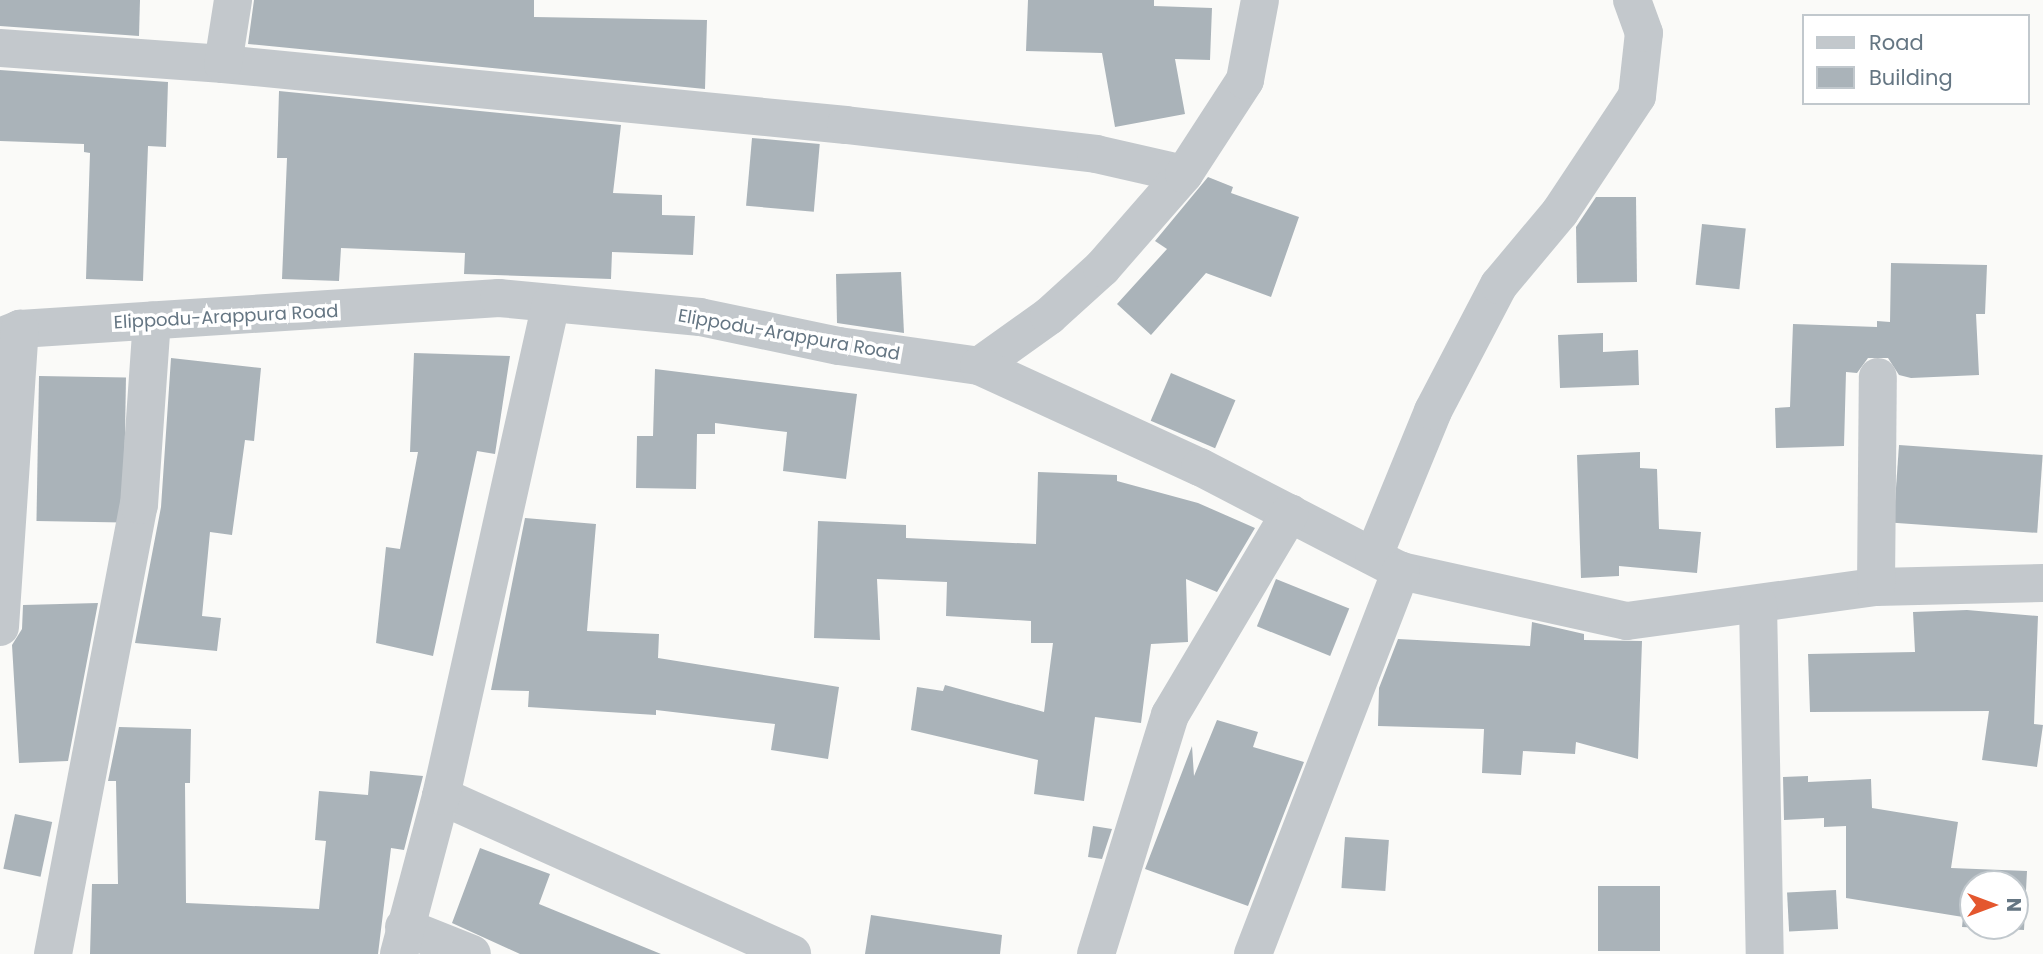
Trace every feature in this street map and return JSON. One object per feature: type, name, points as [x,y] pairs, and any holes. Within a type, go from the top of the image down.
[{"type":"street","points":[[223,64],[233,0]]},
{"type":"street","points":[[979,366],[1049,316],[1102,268],[1184,174],[1245,79],[1261,0]]},
{"type":"street","points":[[1252,954],[1387,563],[1433,411],[1499,285],[1560,212],[1637,96],[1644,33],[1632,0]]},
{"type":"street","points":[[0,48],[223,64],[874,128],[1096,154],[1184,174]]},
{"type":"street","name":"Elippodu-Arappura Road","points":[[10,333],[152,320],[499,298],[700,317],[839,346],[979,366],[1290,513],[1387,563],[1627,621],[1877,587],[2043,583]]},
{"type":"street","points":[[472,954],[401,941],[441,796],[551,303]]},
{"type":"street","points":[[53,954],[139,505],[152,320]]},
{"type":"street","points":[[0,627],[10,333]]},
{"type":"street","points":[[1877,587],[1878,377]]},
{"type":"street","points":[[1096,954],[1170,715],[1290,513]]},
{"type":"street","points":[[1758,604],[1765,954]]},
{"type":"street","points":[[441,796],[792,954]]},
{"type":"building","points":[[0,0],[140,0],[139,36],[0,26]]},
{"type":"building","points":[[254,0],[534,0],[534,17],[707,20],[705,89],[248,44]]},
{"type":"building","points":[[1028,0],[1154,0],[1154,6],[1212,8],[1210,60],[1175,59],[1185,114],[1115,127],[1102,53],[1026,51]]},
{"type":"building","points":[[0,70],[168,82],[166,147],[148,146],[143,281],[86,279],[90,153],[84,152],[84,144],[0,141]]},
{"type":"building","points":[[279,91],[621,125],[613,193],[662,195],[662,215],[695,216],[693,255],[612,252],[611,279],[464,274],[465,253],[341,248],[339,281],[282,279],[287,158],[277,158]]},
{"type":"building","points":[[752,138],[820,144],[814,212],[746,206]]},
{"type":"building","points":[[1208,177],[1233,187],[1231,193],[1299,217],[1271,297],[1206,273],[1151,335],[1117,304],[1167,249],[1155,241]]},
{"type":"building","points":[[1596,197],[1636,197],[1637,282],[1577,283],[1576,227]]},
{"type":"building","points":[[1702,224],[1746,229],[1739,289],[1696,285]]},
{"type":"building","points":[[1891,263],[1987,265],[1985,314],[1976,314],[1979,375],[1911,378],[1899,375],[1888,358],[1868,358],[1857,373],[1846,372],[1844,446],[1776,448],[1775,408],[1790,407],[1793,324],[1877,327],[1877,321],[1890,322]]},
{"type":"building","points":[[901,272],[904,333],[837,323],[836,274]]},
{"type":"building","points":[[1603,333],[1603,352],[1638,350],[1639,385],[1560,388],[1558,335]]},
{"type":"building","points":[[414,353],[510,356],[495,454],[477,451],[433,656],[376,643],[386,547],[400,549],[418,452],[410,452]]},
{"type":"building","points":[[171,358],[261,368],[254,441],[245,440],[232,535],[210,532],[202,616],[221,618],[217,651],[135,643],[161,507]]},
{"type":"building","points":[[655,369],[857,394],[846,479],[783,471],[787,432],[715,423],[715,434],[697,434],[696,489],[636,488],[637,436],[653,436]]},
{"type":"building","points":[[1171,373],[1235,400],[1215,448],[1151,421]]},
{"type":"building","points":[[39,376],[126,378],[123,522],[36,521]]},
{"type":"building","points":[[1899,445],[2043,455],[2037,533],[1894,523]]},
{"type":"building","points":[[1640,452],[1640,468],[1657,469],[1659,529],[1701,532],[1697,573],[1619,566],[1619,576],[1581,578],[1577,455]]},
{"type":"building","points":[[1038,472],[1117,475],[1117,481],[1198,503],[1255,528],[1217,592],[1186,579],[1188,642],[1151,644],[1141,723],[1095,717],[1084,801],[1034,794],[1038,760],[911,730],[917,687],[943,691],[945,685],[1044,712],[1053,643],[1031,643],[1031,621],[946,616],[947,582],[877,579],[880,640],[814,638],[818,521],[906,525],[906,538],[1036,544]]},
{"type":"building","points":[[525,518],[596,524],[587,631],[659,634],[658,658],[839,687],[828,759],[771,750],[775,724],[656,710],[656,715],[528,707],[529,691],[491,690]]},
{"type":"building","points":[[1276,579],[1349,609],[1330,656],[1257,626]]},
{"type":"building","points":[[98,603],[68,761],[19,763],[12,645],[22,629],[23,605]]},
{"type":"building","points":[[1967,610],[2038,616],[2034,724],[2043,725],[2037,767],[1982,760],[1989,711],[1810,712],[1808,654],[1915,652],[1913,612]]},
{"type":"building","points":[[1532,622],[1584,634],[1584,640],[1642,641],[1638,759],[1576,742],[1575,754],[1523,751],[1521,775],[1482,773],[1484,729],[1378,726],[1379,688],[1398,639],[1530,646]]},
{"type":"building","points":[[1217,720],[1258,732],[1253,747],[1304,762],[1248,906],[1145,869],[1192,746],[1194,776]]},
{"type":"building","points":[[119,727],[191,729],[190,783],[185,783],[186,903],[319,909],[326,841],[315,840],[319,791],[368,795],[370,771],[423,776],[404,850],[391,848],[378,954],[90,954],[92,884],[118,884],[116,781],[108,781]]},
{"type":"building","points":[[1808,776],[1808,782],[1871,779],[1872,808],[1958,822],[1951,868],[2002,870],[1959,870],[1959,916],[1846,898],[1846,826],[1824,827],[1824,818],[1784,820],[1783,777]]},
{"type":"building","points":[[15,814],[52,822],[41,877],[3,869]]},
{"type":"building","points":[[1093,826],[1112,829],[1102,859],[1088,857]]},
{"type":"building","points":[[1345,837],[1389,840],[1385,891],[1341,888]]},
{"type":"building","points":[[480,848],[550,874],[539,904],[661,954],[520,954],[452,923]]},
{"type":"building","points":[[1598,886],[1660,886],[1660,951],[1598,951]]},
{"type":"building","points":[[1836,890],[1838,929],[1789,932],[1787,893]]},
{"type":"building","points":[[871,915],[1002,935],[1000,954],[865,954]]}]
